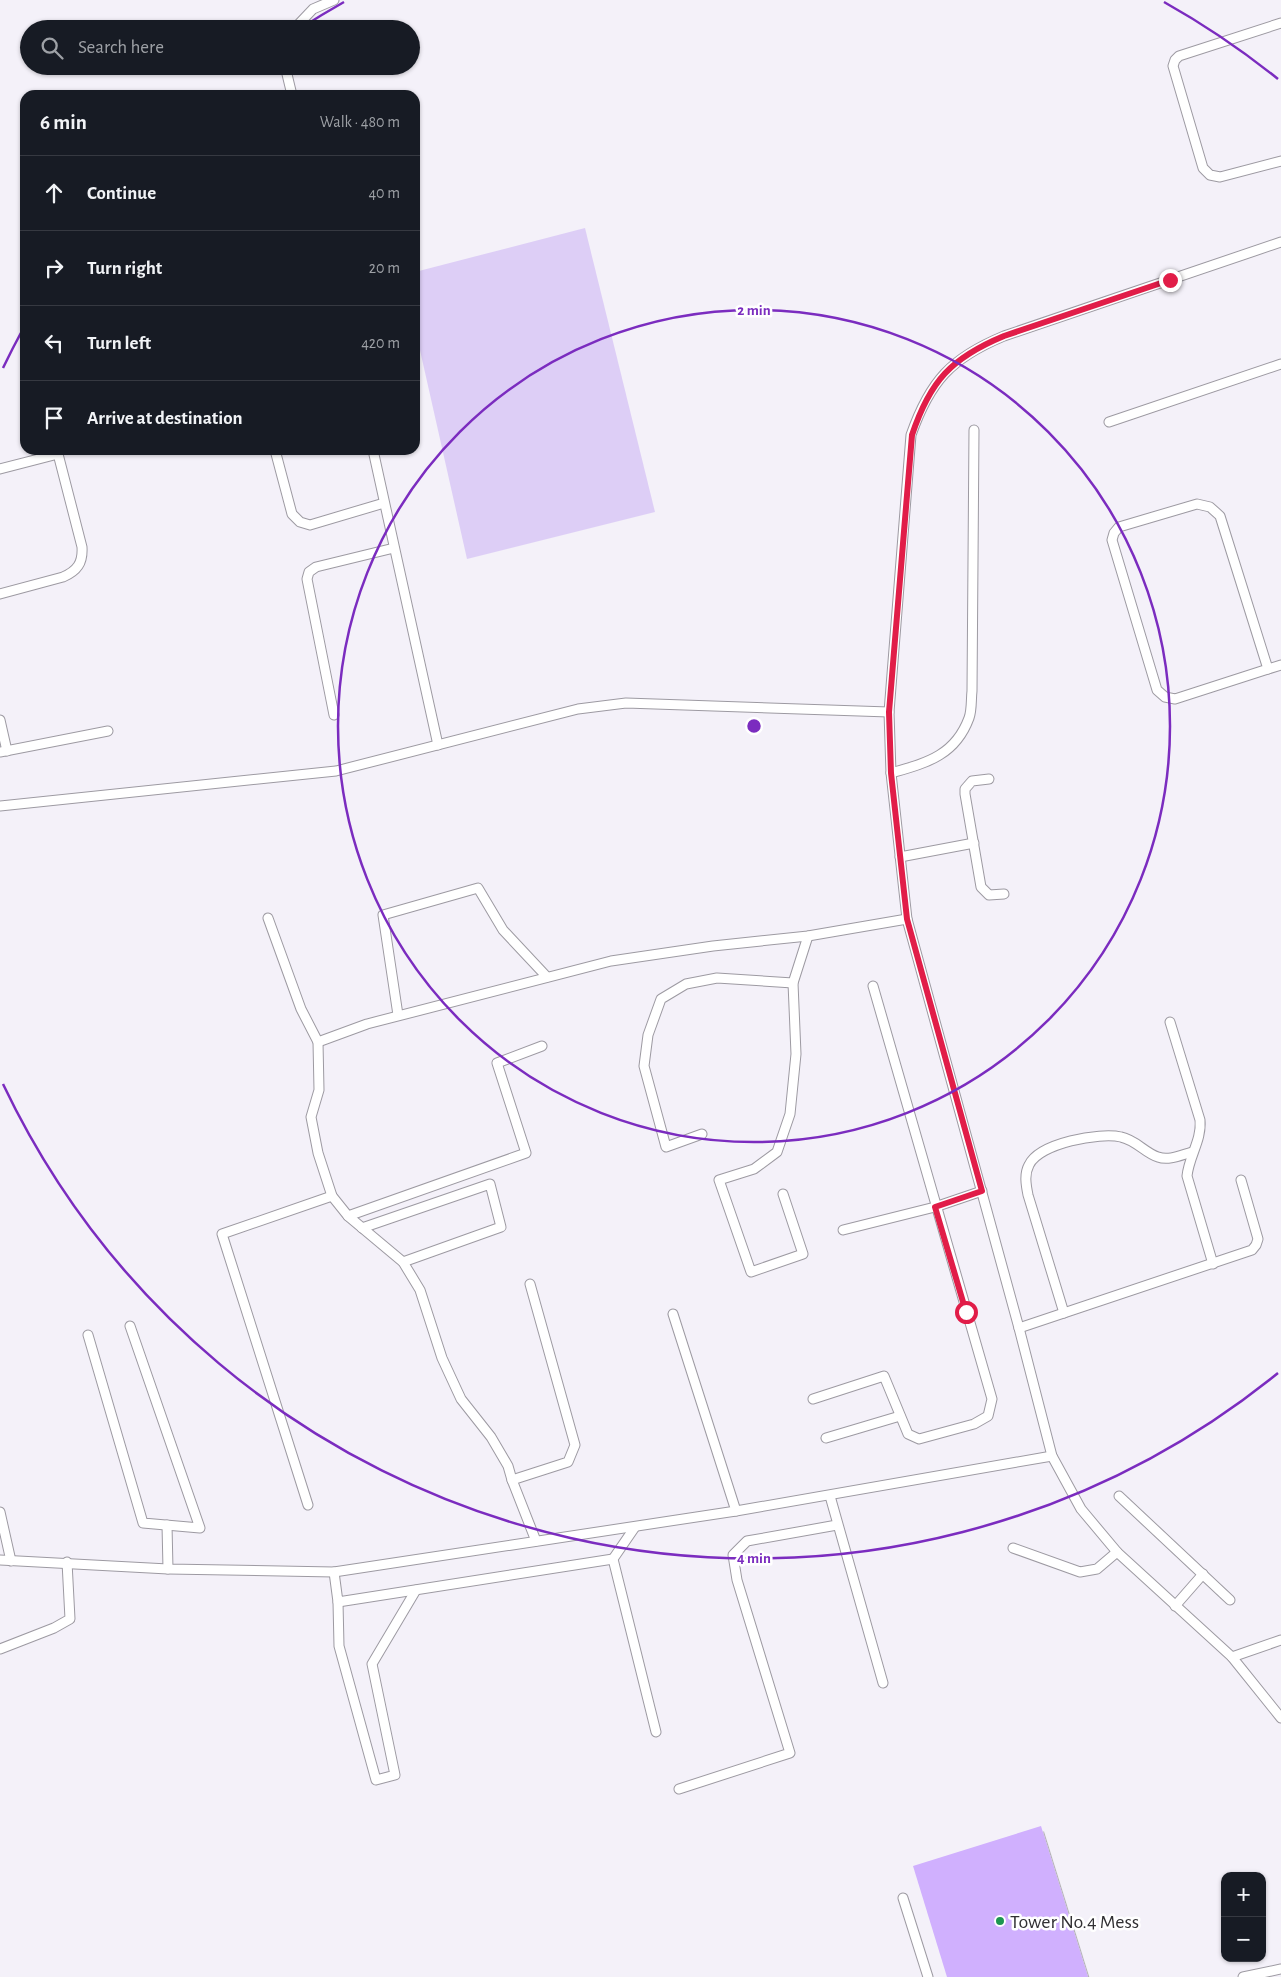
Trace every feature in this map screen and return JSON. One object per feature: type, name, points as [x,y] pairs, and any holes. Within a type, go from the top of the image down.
[{"type":"lane","points":[[303,20],[313,9],[334,0]]},
{"type":"lane","points":[[1281,23],[1179,56],[1174,60],[1173,66],[1203,168],[1210,175],[1220,177],[1281,161]]},
{"type":"lane","points":[[288,75],[291,90]]},
{"type":"lane","points":[[1281,242],[1004,336],[978,347],[954,363],[935,384],[921,408],[912,435],[889,712],[891,773],[907,919],[1019,1328],[1052,1456],[1081,1509],[1117,1552],[1232,1656],[1281,1718]]},
{"type":"lane","points":[[1109,422],[1281,364]]},
{"type":"lane","points":[[891,773],[938,757],[958,740],[969,717],[972,691],[974,430]]},
{"type":"lane","points":[[0,469],[48,455]]},
{"type":"lane","points":[[0,594],[72,573],[79,566],[83,557],[59,455]]},
{"type":"lane","points":[[277,455],[292,514],[300,522],[310,525],[316,524],[384,504]]},
{"type":"lane","points":[[374,455],[438,745]]},
{"type":"lane","points":[[1268,669],[1220,516],[1210,507],[1198,504],[1118,527],[1112,540],[1113,548],[1158,690],[1165,697],[1175,700],[1281,665]]},
{"type":"lane","points":[[334,715],[307,579],[310,572],[316,567],[394,548]]},
{"type":"lane","points":[[0,806],[336,771],[578,709],[626,703],[889,712]]},
{"type":"lane","points":[[0,720],[3,752],[108,731]]},
{"type":"lane","points":[[989,779],[972,781],[965,789],[981,887],[989,895],[1004,894]]},
{"type":"lane","points":[[900,858],[974,843]]},
{"type":"lane","points":[[398,1016],[383,915],[478,888],[503,930],[547,977]]},
{"type":"lane","points":[[268,918],[301,1010],[318,1042],[319,1090],[311,1117],[318,1154],[332,1196],[348,1216],[403,1262],[420,1290],[442,1358],[461,1399],[491,1437],[508,1466],[536,1541]]},
{"type":"lane","points":[[318,1042],[368,1024],[611,961],[713,946],[808,936],[907,919]]},
{"type":"lane","points":[[783,1194],[803,1254],[751,1272],[719,1180],[754,1169],[777,1152],[790,1114],[796,1054],[793,983],[808,936]]},
{"type":"lane","points":[[702,1134],[666,1147],[644,1066],[648,1035],[661,999],[686,984],[717,978],[793,983]]},
{"type":"lane","points":[[813,1399],[884,1376],[908,1434],[919,1439],[974,1424],[988,1416],[992,1399],[935,1207],[873,986]]},
{"type":"lane","points":[[1170,1022],[1200,1120],[1201,1131],[1199,1141],[1192,1152],[1187,1176],[1213,1264]]},
{"type":"lane","points":[[348,1216],[526,1153],[497,1064],[542,1046]]},
{"type":"lane","points":[[1064,1313],[1028,1195],[1026,1180],[1029,1164],[1039,1152],[1054,1146],[1102,1135],[1124,1137],[1157,1157],[1167,1159],[1192,1152]]},
{"type":"lane","points":[[1019,1328],[1246,1254],[1252,1250],[1258,1239],[1241,1180]]},
{"type":"lane","points":[[362,1228],[490,1184],[501,1227],[403,1262]]},
{"type":"lane","points":[[843,1230],[935,1207],[982,1191]]},
{"type":"lane","points":[[308,1505],[222,1234],[332,1196]]},
{"type":"lane","points":[[512,1480],[568,1462],[575,1445],[530,1284]]},
{"type":"lane","points":[[672,1314],[736,1511]]},
{"type":"lane","points":[[88,1335],[144,1523],[200,1528],[130,1326]]},
{"type":"lane","points":[[826,1438],[900,1416]]},
{"type":"lane","points":[[0,1560],[168,1568],[334,1572],[635,1528],[830,1496],[1052,1456]]},
{"type":"lane","points":[[830,1496],[883,1683]]},
{"type":"lane","points":[[1119,1496],[1230,1600]]},
{"type":"lane","points":[[0,1512],[11,1561]]},
{"type":"lane","points":[[167,1525],[168,1568]]},
{"type":"lane","points":[[679,1789],[790,1753],[737,1580],[733,1555],[747,1541],[837,1525]]},
{"type":"lane","points":[[338,1602],[614,1559],[635,1528]]},
{"type":"lane","points":[[1013,1548],[1080,1572],[1097,1570],[1117,1552]]},
{"type":"lane","points":[[614,1559],[656,1732]]},
{"type":"lane","points":[[0,1650],[54,1628],[70,1619],[67,1562]]},
{"type":"lane","points":[[334,1572],[338,1602],[339,1646],[376,1780],[395,1775],[372,1664],[416,1590]]},
{"type":"lane","points":[[1175,1606],[1203,1574]]},
{"type":"lane","points":[[1232,1656],[1281,1640]]},
{"type":"lane","points":[[903,1898],[928,1977]]},
{"type":"lane","points":[[1243,1977],[1281,1969]]},
{"type":"shaded area","points":[[585,228],[655,512],[467,559],[420,350],[420,271]]},
{"type":"building","name":"Tower No.4 Mess","points":[[1041,1826],[1088,1977],[947,1977],[913,1866]]},
{"type":"place","name":"Tower No.4 Mess","points":[[1000,1921]]},
{"type":"route","points":[[966,1312],[935,1207],[982,1191],[907,919],[891,773],[889,712],[912,435],[921,408],[935,384],[954,363],[978,347],[1004,336],[1170,280]]}]
